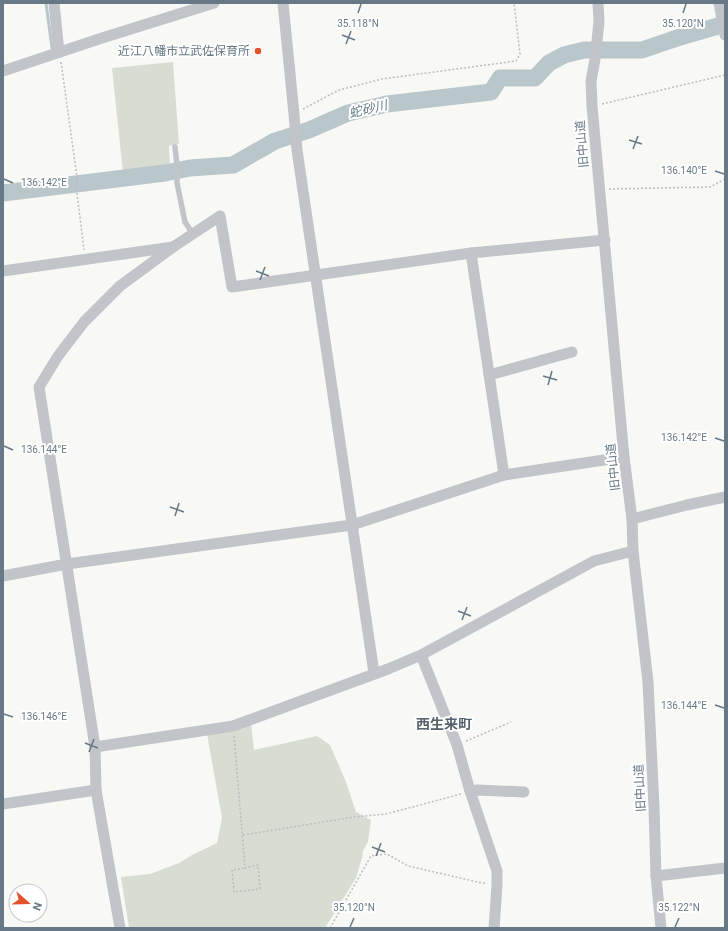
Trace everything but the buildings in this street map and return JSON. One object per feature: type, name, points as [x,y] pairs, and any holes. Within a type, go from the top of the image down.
[{"type":"street","points":[[54,3],[60,52]]},
{"type":"street","points":[[3,71],[214,3]]},
{"type":"street","points":[[283,3],[296,143],[374,673]]},
{"type":"street","name":"旧中山道","points":[[598,3],[599,22],[591,81],[592,106],[624,457],[632,519],[633,551],[648,682],[656,876],[661,928]]},
{"type":"street","points":[[719,3],[725,34]]},
{"type":"street","points":[[120,928],[96,790],[95,747],[39,387],[58,356],[84,322],[120,286],[173,247],[220,216],[232,287],[471,252],[605,240]]},
{"type":"street","points":[[3,271],[173,247]]},
{"type":"street","points":[[471,252],[504,475]]},
{"type":"street","points":[[489,375],[572,352]]},
{"type":"street","points":[[3,576],[67,564],[352,525],[504,475],[624,457]]},
{"type":"street","points":[[632,519],[725,497]]},
{"type":"street","points":[[95,747],[233,726],[388,669],[421,655],[594,561],[633,551]]},
{"type":"street","points":[[421,655],[456,745],[497,871],[494,928]]},
{"type":"street","points":[[3,804],[96,790]]},
{"type":"street","points":[[470,791],[524,792]]},
{"type":"street","points":[[656,876],[725,868]]},
{"type":"lane","points":[[175,147],[177,183],[185,222],[193,234]]},
{"type":"path","points":[[294,114],[339,90],[382,79],[516,61],[520,54],[514,3]]},
{"type":"path","points":[[60,52],[77,177],[77,193],[85,259]]},
{"type":"path","points":[[592,106],[725,76]]},
{"type":"path","points":[[600,189],[710,187],[725,179]]},
{"type":"path","points":[[456,745],[511,722]]},
{"type":"path","points":[[233,726],[245,868]]},
{"type":"path","points":[[242,835],[354,817],[386,814],[470,791]]},
{"type":"path","points":[[330,928],[372,856],[387,854],[408,866],[482,883],[497,882]]},
{"type":"path","points":[[258,865],[260,889],[234,892],[232,870],[245,868],[258,865]]},
{"type":"shaded area","points":[[173,62],[179,144],[169,146],[170,166],[123,173],[112,68]]},
{"type":"shaded area","points":[[251,724],[254,750],[317,736],[330,745],[346,782],[356,812],[371,820],[368,842],[363,851],[356,878],[325,928],[129,928],[121,877],[150,874],[179,863],[217,843],[222,818],[207,734]]},
{"type":"waterway","points":[[46,3],[52,48]]},
{"type":"waterway","name":"蛇砂川","points":[[3,193],[165,173],[190,168],[233,165],[275,141],[309,130],[348,113],[387,104],[491,92],[500,78],[535,78],[549,63],[564,55],[584,50],[642,50],[725,24]]},
{"type":"place","name":"近江八幡市立武佐保育所","points":[[258,51]]},
{"type":"district","name":"西生来町","points":[[444,724]]}]
